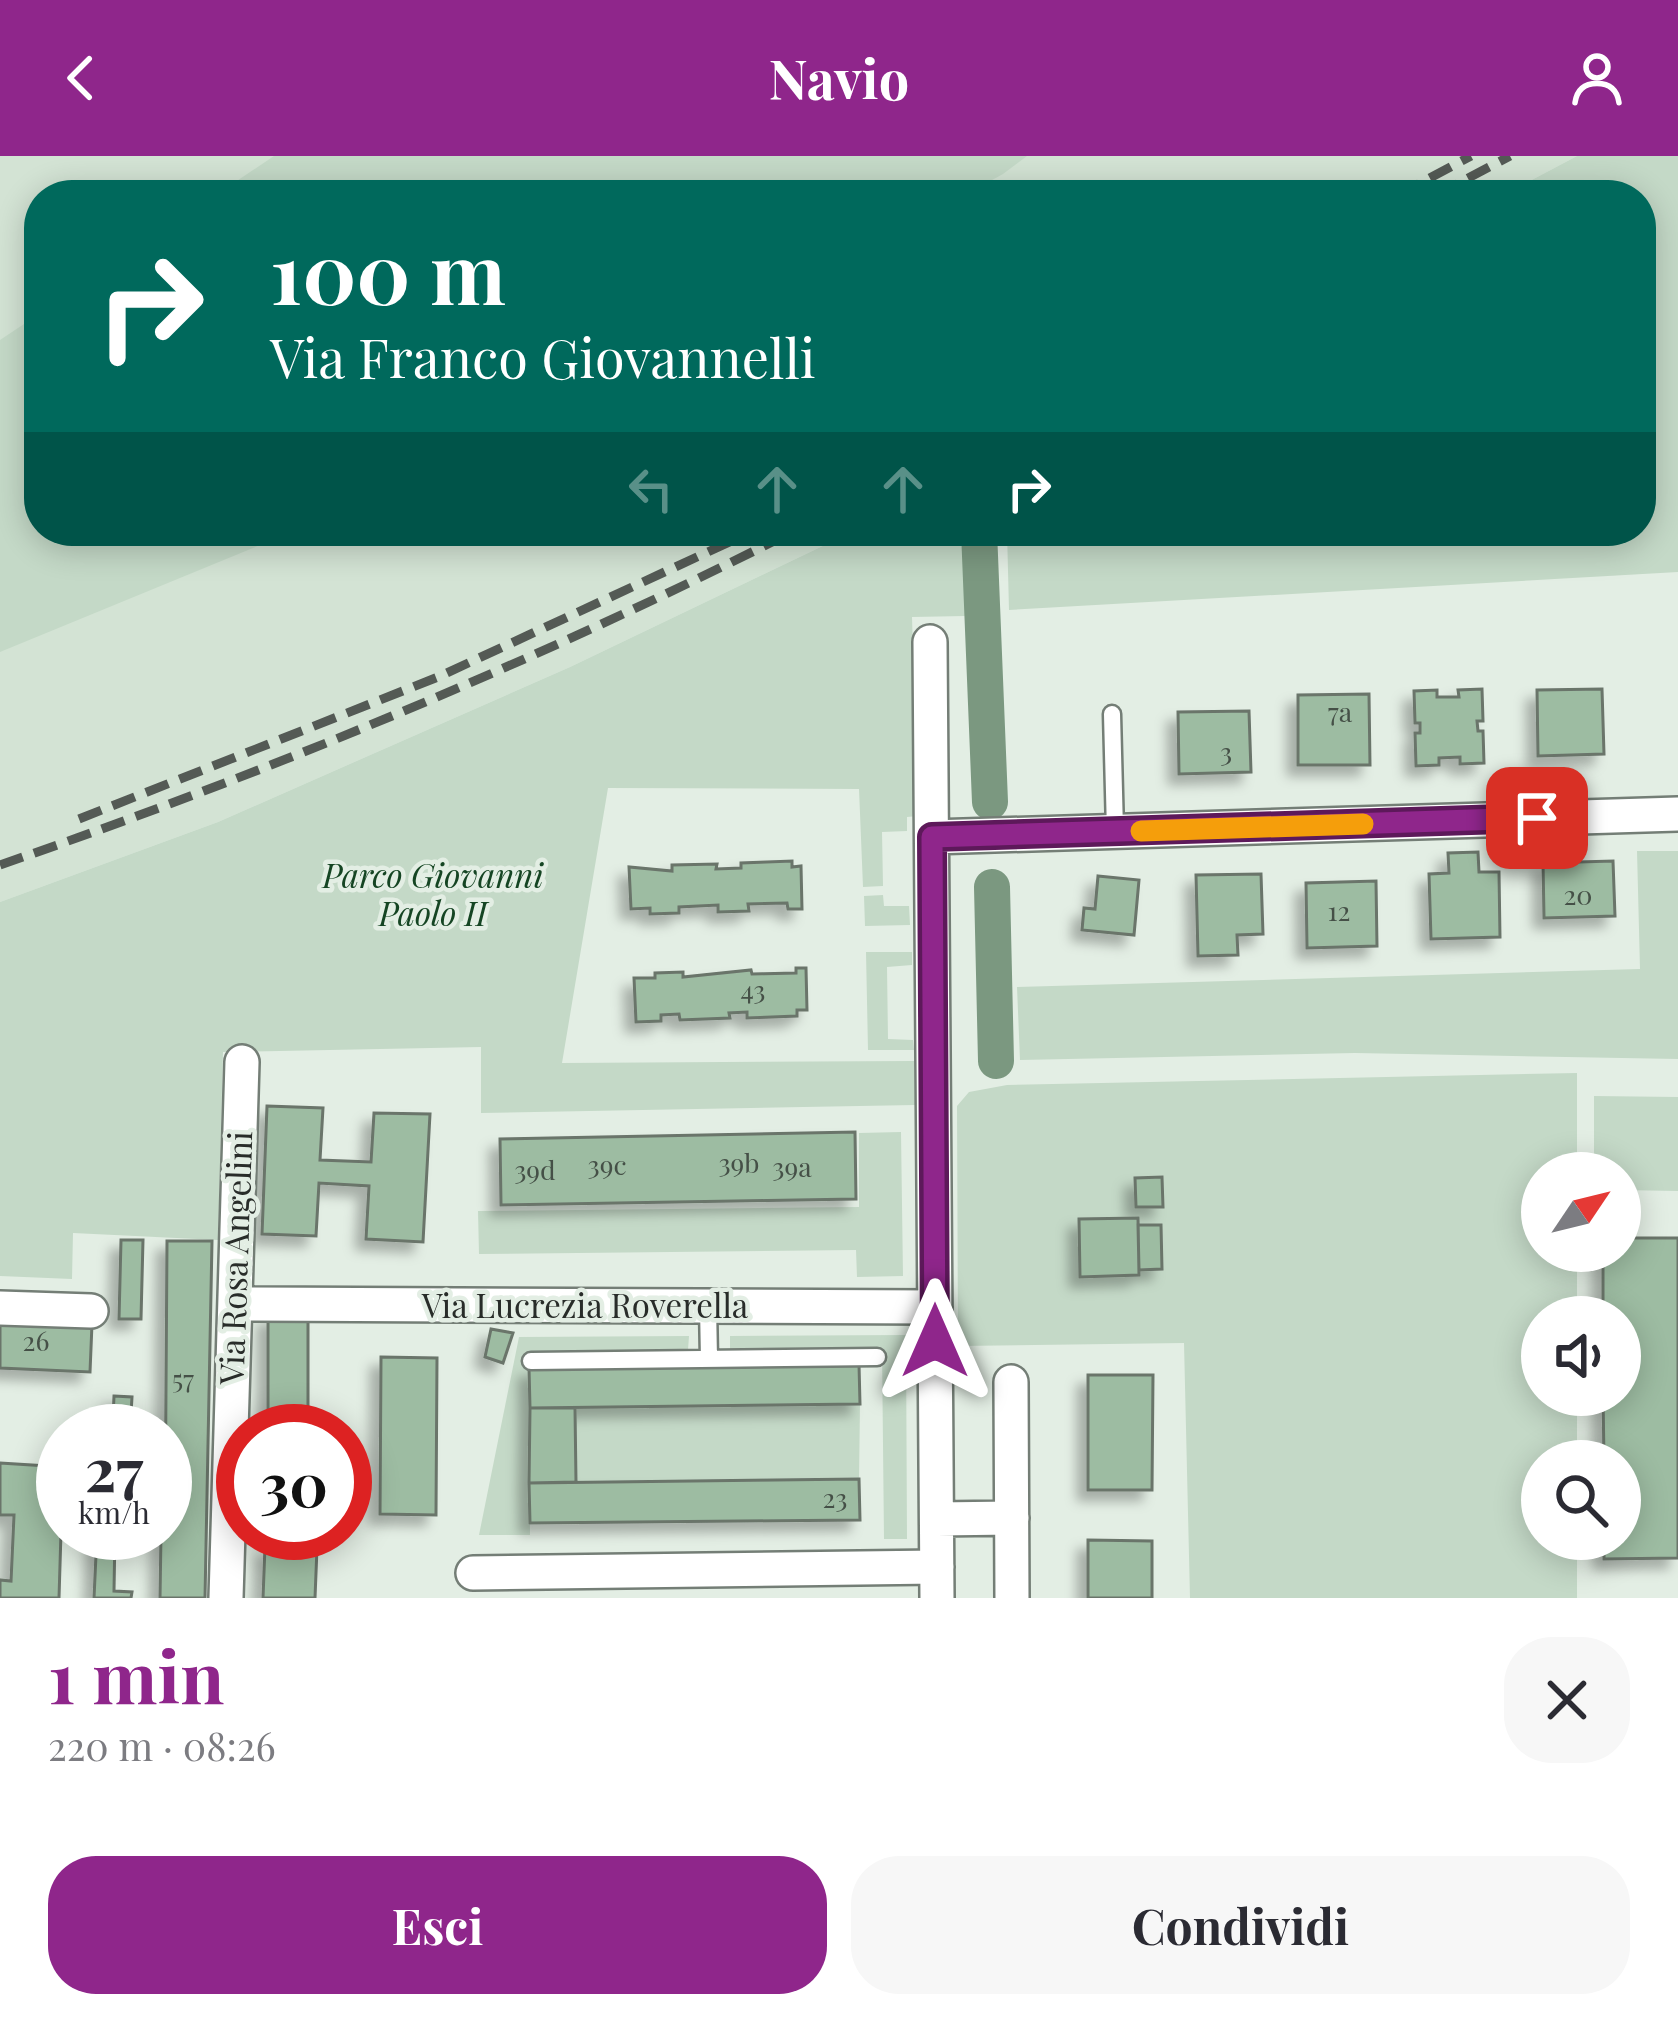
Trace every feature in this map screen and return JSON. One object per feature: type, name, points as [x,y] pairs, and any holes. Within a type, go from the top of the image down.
[{"type":"street","points":[[473,1573],[937,1583],[930,642]]},
{"type":"street","points":[[932,837],[1678,814]]},
{"type":"street","name":"Via Rosa Angelini","points":[[226,1598],[242,1062]]},
{"type":"street","name":"Via Lucrezia Roverella","points":[[235,1304],[935,1307]]},
{"type":"street","points":[[0,1309],[91,1311]]},
{"type":"street","points":[[1011,1382],[1012,1598]]},
{"type":"street","points":[[937,1519],[1012,1518]]},
{"type":"lane","points":[[1112,715],[1115,832]]},
{"type":"lane","points":[[709,1306],[709,1359]]},
{"type":"lane","points":[[531,1361],[877,1357]]},
{"type":"shaded area","points":[[0,156],[1577,156],[1531,180],[24,180],[24,546],[823,546],[570,667],[218,822],[0,902]]},
{"type":"green space","points":[[274,156],[1027,156],[992,180],[238,180]]},
{"type":"green space","points":[[1577,156],[1678,156],[1678,572],[1009,610],[1007,546],[1656,546],[1656,180],[1531,180]]},
{"type":"green space","points":[[24,324],[24,546],[258,546],[0,652],[0,340]]},
{"type":"green space","name":"Parco Giovanni Paolo II","points":[[823,546],[964,546],[965,616],[912,617],[918,816],[907,817],[907,831],[882,832],[883,886],[863,887],[859,789],[608,788],[562,1063],[914,1061],[915,1105],[481,1113],[481,1047],[223,1052],[218,1240],[73,1233],[72,1279],[0,1276],[0,902],[218,822],[570,667]]},
{"type":"green space","points":[[1637,851],[1678,851],[1678,1059],[1355,1053],[1020,1060],[1017,987],[1640,969]]},
{"type":"green space","points":[[883,895],[884,906],[909,906],[910,925],[865,926],[864,896]]},
{"type":"green space","points":[[866,952],[912,952],[912,965],[887,967],[888,1039],[913,1040],[914,1050],[868,1050]]},
{"type":"green space","points":[[1577,1073],[1577,1152],[1521,1152],[1521,1272],[1577,1272],[1577,1296],[1521,1296],[1521,1416],[1577,1416],[1577,1440],[1521,1440],[1521,1560],[1577,1560],[1577,1598],[1190,1598],[1184,1343],[958,1346],[957,1106],[969,1092],[1007,1085]]},
{"type":"green space","points":[[1594,1096],[1678,1097],[1678,1191],[1641,1190],[1641,1152],[1594,1152]]},
{"type":"green space","points":[[901,1132],[903,1276],[857,1277],[856,1250],[479,1254],[478,1211],[859,1207],[859,1133]]},
{"type":"green space","points":[[906,1335],[907,1539],[884,1539],[882,1350],[730,1350],[730,1336]]},
{"type":"green space","points":[[689,1336],[688,1350],[529,1352],[530,1535],[479,1535],[519,1337]]},
{"type":"green space","points":[[860,1404],[859,1479],[576,1482],[575,1408]]},
{"type":"building","points":[[1482,689],[1483,721],[1477,721],[1478,731],[1483,731],[1484,763],[1460,764],[1460,757],[1439,758],[1439,765],[1416,766],[1415,733],[1420,733],[1420,723],[1415,723],[1414,691],[1437,690],[1437,697],[1459,697],[1458,690]]},
{"type":"building","points":[[1602,689],[1604,754],[1538,756],[1537,690]]},
{"type":"building","points":[[1369,694],[1370,765],[1298,765],[1298,695]]},
{"type":"building","points":[[1249,711],[1251,772],[1179,774],[1178,712]]},
{"type":"building","points":[[1478,852],[1479,872],[1499,872],[1500,937],[1431,939],[1429,874],[1449,873],[1448,853]]},
{"type":"building","points":[[792,861],[792,867],[801,866],[802,909],[788,909],[787,903],[748,904],[749,911],[718,912],[718,905],[679,907],[679,913],[631,909],[629,867],[672,871],[672,865],[717,864],[716,869]]},
{"type":"building","points":[[1613,861],[1615,916],[1544,918],[1543,863]]},
{"type":"building","points":[[1261,874],[1263,934],[1237,935],[1238,955],[1198,956],[1196,875]]},
{"type":"building","points":[[1098,876],[1139,880],[1134,935],[1082,930],[1084,908],[1095,909]]},
{"type":"building","points":[[1376,881],[1377,946],[1307,948],[1306,883]]},
{"type":"building","points":[[796,968],[806,968],[807,1010],[797,1010],[797,1016],[747,1018],[747,1012],[729,1013],[730,1018],[680,1020],[679,1014],[636,1022],[634,978],[683,972],[683,977],[751,970],[752,974],[796,973]]},
{"type":"building","points":[[267,1106],[323,1108],[320,1160],[371,1162],[374,1113],[430,1114],[423,1242],[366,1239],[369,1186],[319,1183],[316,1236],[262,1234]]},
{"type":"building","points":[[855,1132],[856,1199],[501,1205],[500,1139]]},
{"type":"building","points":[[1162,1177],[1163,1207],[1136,1207],[1135,1178]]},
{"type":"building","points":[[1138,1218],[1139,1275],[1080,1277],[1079,1219]]},
{"type":"building","points":[[1138,1225],[1161,1225],[1162,1269],[1139,1270]]},
{"type":"building","points":[[1641,1238],[1678,1238],[1678,1558],[1641,1558],[1641,1440],[1604,1440],[1603,1416],[1641,1416],[1641,1296],[1603,1296],[1603,1272],[1641,1272]]},
{"type":"building","points":[[121,1240],[143,1240],[141,1319],[119,1319]]},
{"type":"building","points":[[167,1241],[212,1241],[205,1598],[160,1598],[161,1560],[192,1560],[192,1404],[166,1404]]},
{"type":"building","points":[[268,1315],[308,1315],[308,1404],[268,1404]]},
{"type":"building","points":[[0,1319],[92,1324],[90,1372],[0,1368]]},
{"type":"building","points":[[491,1329],[513,1333],[503,1363],[485,1357]]},
{"type":"building","points":[[381,1357],[437,1358],[436,1515],[380,1514]]},
{"type":"building","points":[[859,1364],[860,1404],[530,1408],[529,1368]]},
{"type":"building","points":[[1088,1375],[1153,1375],[1152,1490],[1088,1490]]},
{"type":"building","points":[[114,1396],[132,1397],[132,1404],[114,1404]]},
{"type":"building","points":[[530,1408],[575,1408],[576,1482],[529,1483]]},
{"type":"building","points":[[0,1463],[36,1465],[36,1560],[60,1560],[59,1598],[0,1598],[0,1580],[11,1581],[14,1515],[0,1515]]},
{"type":"building","points":[[859,1479],[860,1520],[530,1523],[529,1483]]},
{"type":"building","points":[[1088,1540],[1152,1541],[1152,1598],[1088,1598]]},
{"type":"building","points":[[96,1560],[115,1560],[114,1591],[132,1592],[131,1598],[94,1598]]},
{"type":"building","points":[[264,1560],[317,1560],[315,1598],[263,1598]]},
{"type":"waterway","points":[[980,546],[990,802]]},
{"type":"waterway","points":[[992,887],[996,1061]]},
{"type":"railway","points":[[1426,180],[1471,156]]},
{"type":"railway","points":[[1464,180],[1510,156]]},
{"type":"railway","points":[[79,819],[438,677],[721,546]]},
{"type":"railway","points":[[0,865],[403,712],[764,546]]},
{"type":"slow traffic","points":[[1141,831],[1363,824]]},
{"type":"route","points":[[935,1341],[932,837],[1537,818]]}]
